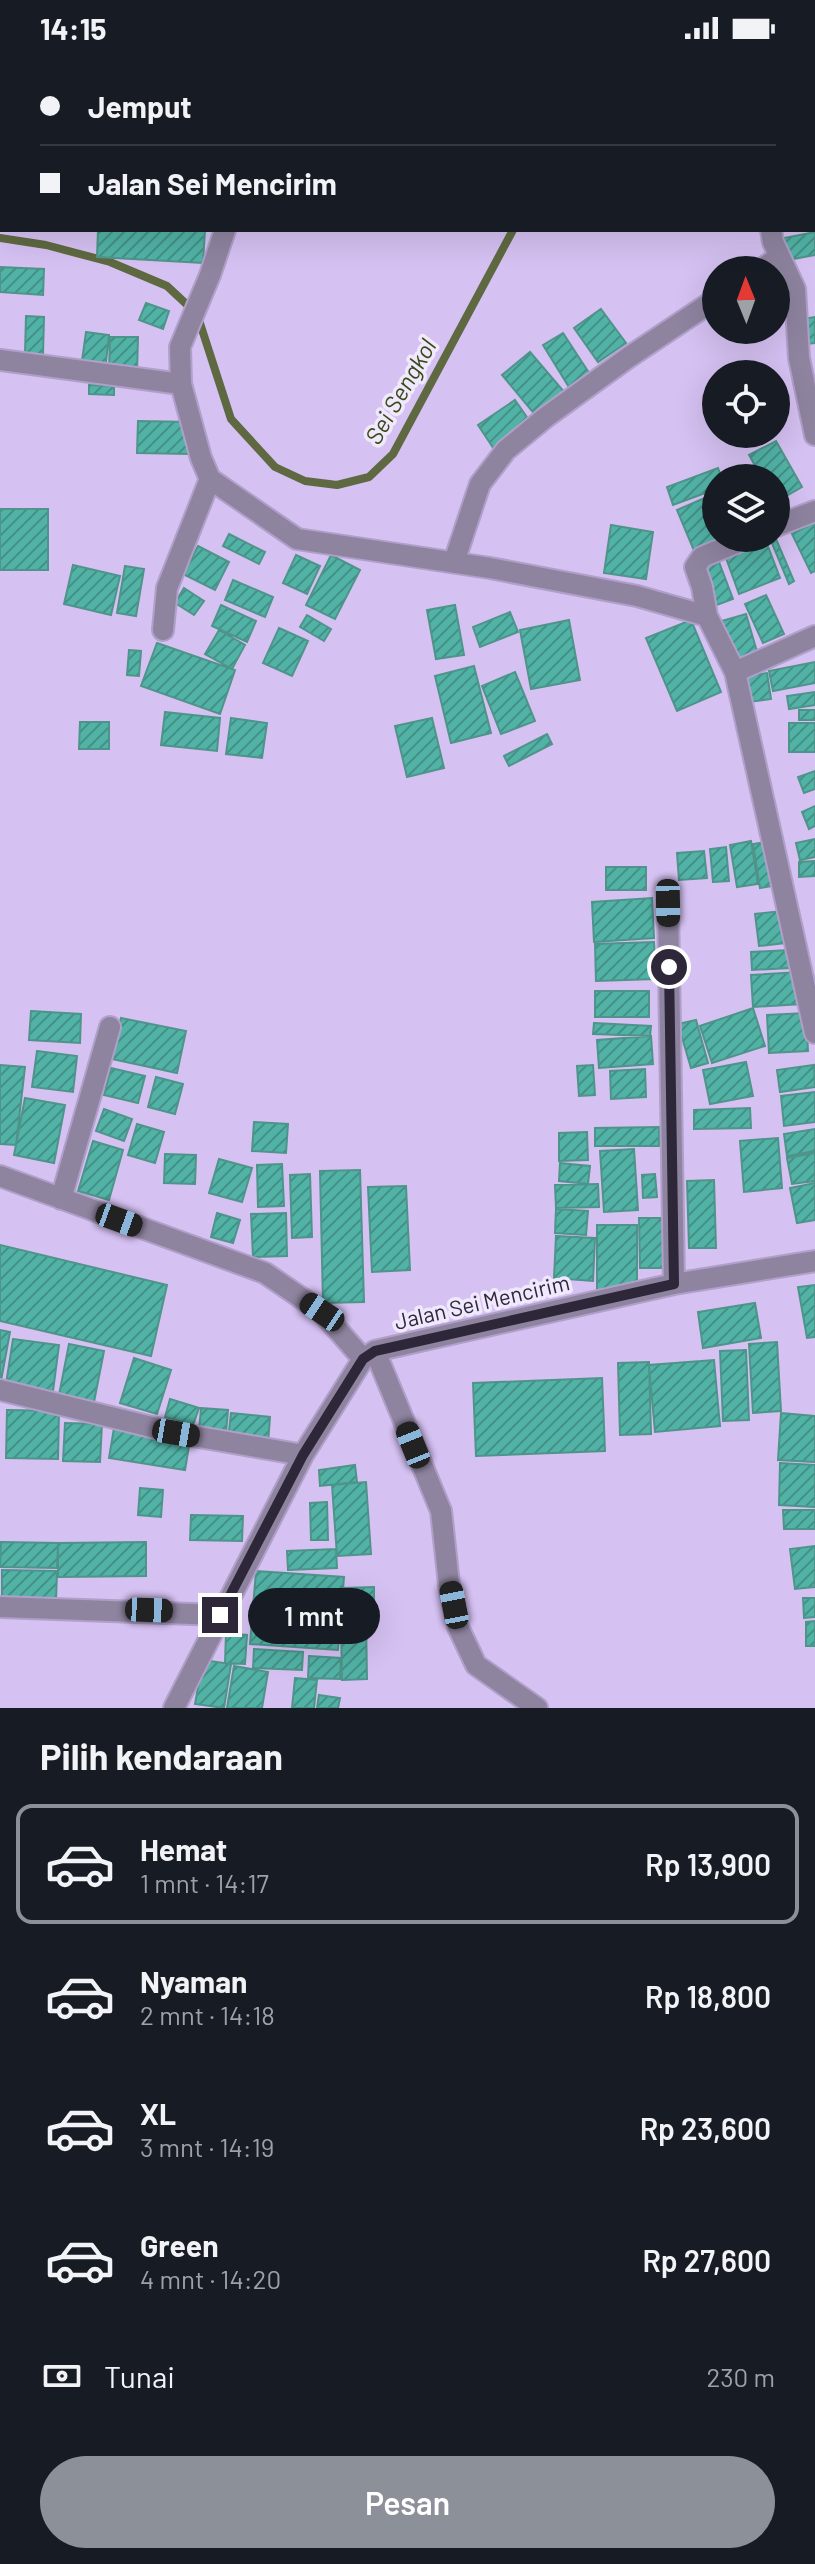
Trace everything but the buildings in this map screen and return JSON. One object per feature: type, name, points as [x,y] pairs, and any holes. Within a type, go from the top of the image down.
[{"type":"street","points":[[224,232],[180,347],[181,384],[201,458],[210,479],[297,539],[454,562],[637,596],[707,616]]},
{"type":"street","points":[[772,232],[779,256]]},
{"type":"street","points":[[790,279],[795,289],[799,358],[815,435]]},
{"type":"street","points":[[454,562],[480,484],[506,450],[629,357],[702,308]]},
{"type":"street","points":[[0,360],[181,384]]},
{"type":"street","points":[[163,630],[167,588],[210,479]]},
{"type":"street","points":[[790,521],[815,511]]},
{"type":"street","points":[[714,552],[702,557],[695,567],[707,616],[735,672],[815,1033]]},
{"type":"street","points":[[735,672],[815,636]]},
{"type":"street","points":[[668,903],[674,1284]]},
{"type":"street","points":[[61,1199],[110,1027]]},
{"type":"street","points":[[0,1176],[265,1273],[322,1312],[369,1355],[441,1511],[449,1584],[458,1627],[476,1665],[537,1708]]},
{"type":"street","name":"Jalan Sei Mencirim","points":[[369,1355],[674,1284],[815,1261]]},
{"type":"street","points":[[174,1708],[303,1455],[369,1355]]},
{"type":"street","points":[[0,1390],[176,1433],[303,1455]]},
{"type":"street","points":[[0,1607],[220,1615]]},
{"type":"waterway","name":"Sei Sengkol","points":[[0,238],[46,245],[110,262],[167,286],[197,314],[231,419],[275,467],[305,481],[337,485],[369,477],[393,454],[512,232]]},
{"type":"route","points":[[220,1615],[303,1455],[363,1359],[375,1351],[674,1284],[669,967]]}]
